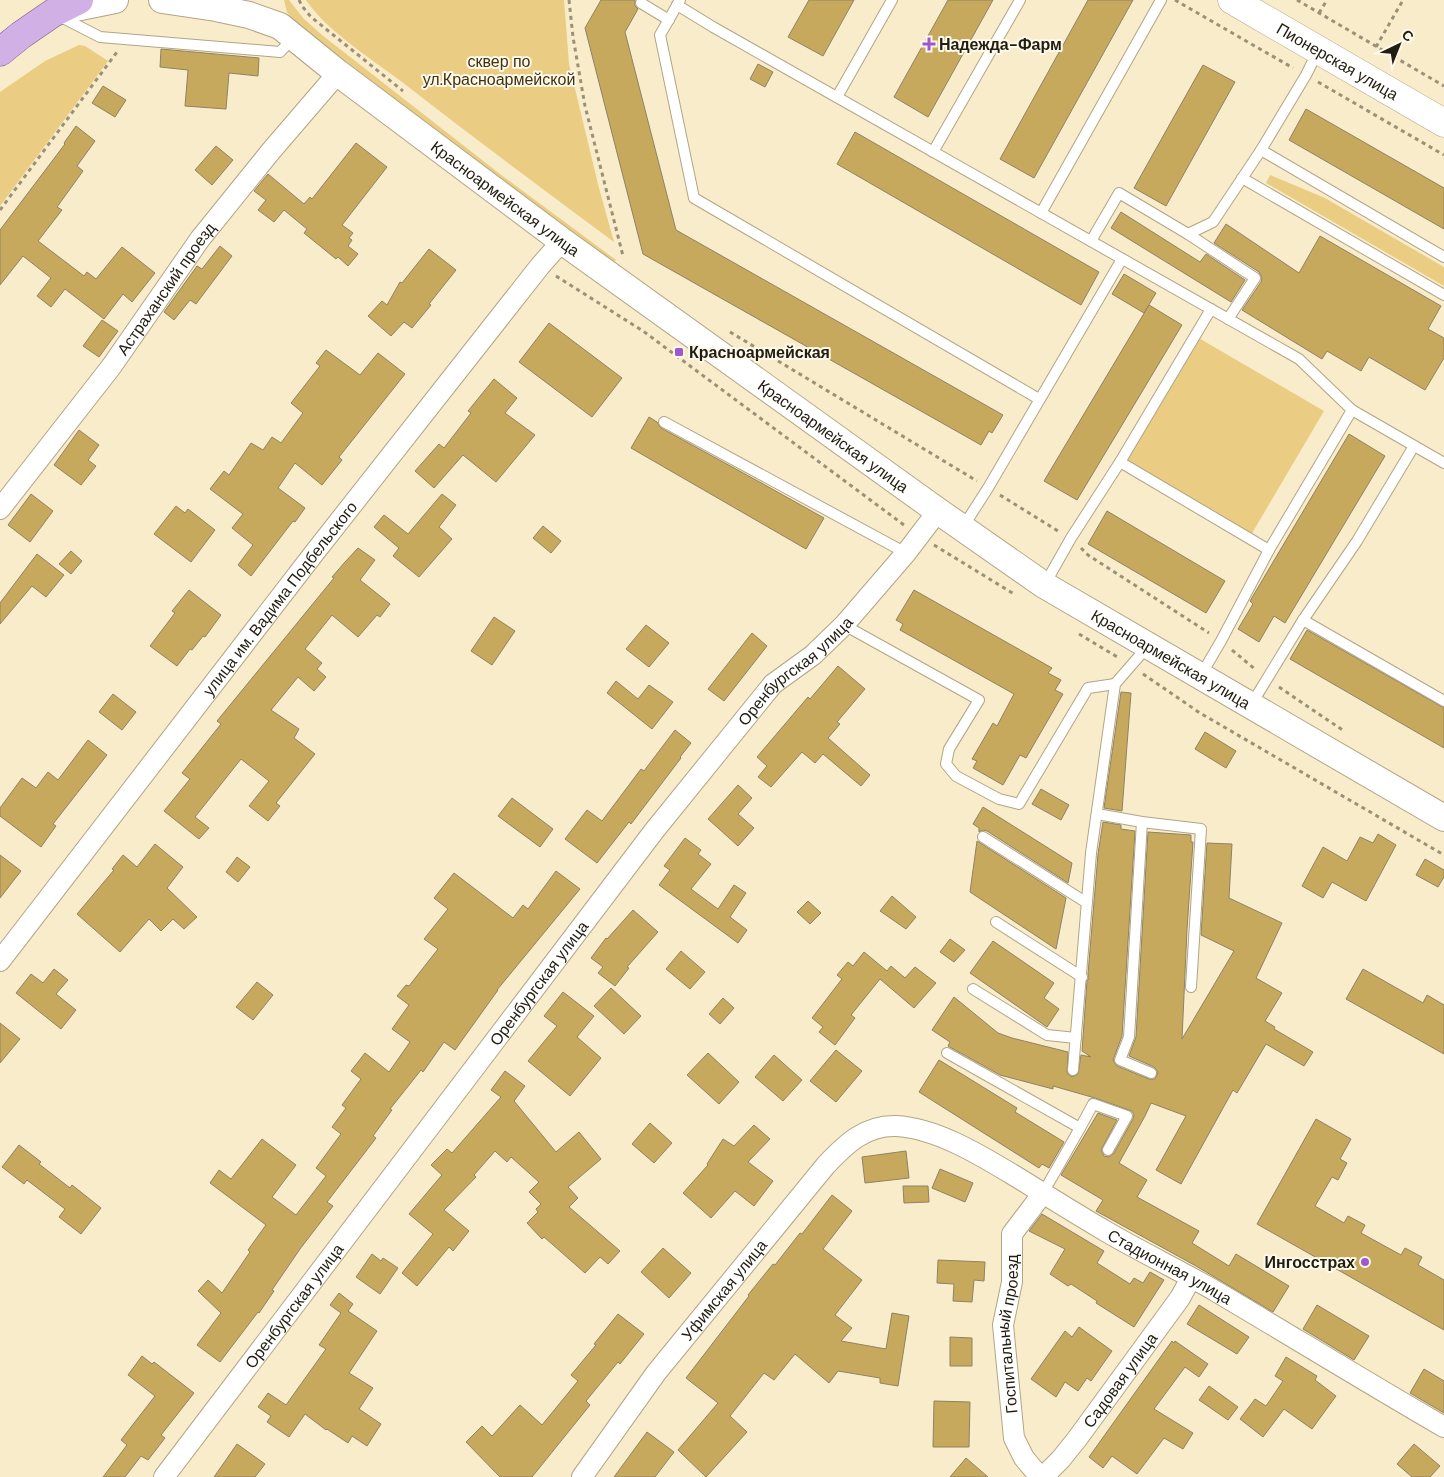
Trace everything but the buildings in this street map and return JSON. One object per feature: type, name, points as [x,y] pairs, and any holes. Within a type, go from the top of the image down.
[{"type":"main road","points":[[0,52],[53,13],[80,0]]},
{"type":"main road","name":"Пионерская улица","points":[[1232,0],[1444,123]]},
{"type":"street","points":[[53,13],[116,0]]},
{"type":"street","name":"Красноармейская улица","points":[[162,0],[249,14],[288,32],[338,73],[562,241],[1044,585],[1444,818]]},
{"type":"street","points":[[271,0],[288,32]]},
{"type":"street","name":"Астраханский проезд","points":[[0,508],[111,367],[200,239],[271,151],[338,73]]},
{"type":"street","name":"улица им. Вадима Подбельского","points":[[0,961],[316,552],[540,266],[562,241]]},
{"type":"street","name":"Оренбургская улица","points":[[164,1477],[654,831],[773,684],[813,655],[844,625],[906,553],[938,511]]},
{"type":"street","name":"Стадионная улица","points":[[886,1126],[916,1130],[956,1143],[1133,1248],[1191,1278],[1444,1428]]},
{"type":"street","name":"Уфимская улица","points":[[582,1477],[656,1373],[826,1164],[852,1139],[865,1132],[886,1126]]},
{"type":"street","name":"Госпитальный проезд","points":[[1041,1477],[1024,1458],[1014,1438],[1003,1325],[1012,1282],[1012,1234],[1043,1193]]},
{"type":"street","name":"Садовая улица","points":[[1041,1477],[1061,1460],[1077,1439],[1180,1298],[1191,1278]]},
{"type":"lane","points":[[837,97],[892,0]]},
{"type":"lane","points":[[933,152],[1020,0]]},
{"type":"lane","points":[[1041,213],[1161,0]]},
{"type":"lane","points":[[1039,399],[694,198],[660,35],[678,3],[837,97],[1299,359],[1352,410],[1444,463]]},
{"type":"lane","points":[[641,4],[668,20]]},
{"type":"lane","points":[[53,13],[100,37],[280,52],[288,32]]},
{"type":"lane","points":[[1188,234],[1212,222],[1260,150],[1306,75],[1318,50]]},
{"type":"lane","points":[[1260,150],[1444,257]]},
{"type":"lane","points":[[1242,178],[1444,295]]},
{"type":"lane","points":[[1091,241],[1119,193],[1188,234],[1255,278],[1228,319]]},
{"type":"lane","points":[[962,528],[988,488],[1122,259]]},
{"type":"lane","points":[[1044,585],[1211,309]]},
{"type":"lane","points":[[1200,676],[1221,641],[1269,550],[1352,410]]},
{"type":"lane","points":[[664,422],[906,553]]},
{"type":"lane","points":[[1251,705],[1303,620],[1356,541],[1414,446]]},
{"type":"lane","points":[[1120,462],[1269,550]]},
{"type":"lane","points":[[1303,620],[1444,701]]},
{"type":"lane","points":[[844,625],[979,700],[950,750],[946,764],[956,776],[999,799],[1019,804],[1088,688],[1115,684]]},
{"type":"lane","points":[[1073,1070],[1091,853],[1115,684],[1149,646]]},
{"type":"lane","points":[[1097,814],[1201,829],[1191,987]]},
{"type":"lane","points":[[1142,822],[1129,1037],[1120,1060],[1151,1073]]},
{"type":"lane","points":[[983,837],[1087,903]]},
{"type":"lane","points":[[996,922],[1082,977]]},
{"type":"lane","points":[[973,989],[1047,1035],[1076,1038]]},
{"type":"lane","points":[[947,1053],[1080,1128]]},
{"type":"lane","points":[[1043,1193],[1093,1104],[1127,1116],[1108,1150]]},
{"type":"path","points":[[299,0],[311,17],[406,93]]},
{"type":"path","points":[[569,0],[573,38],[585,106],[624,261],[616,255]]},
{"type":"path","points":[[1297,0],[1444,86]]},
{"type":"path","points":[[1319,13],[1327,0]]},
{"type":"path","points":[[1376,47],[1403,0]]},
{"type":"path","points":[[288,32],[306,11]]},
{"type":"path","points":[[0,210],[126,39]]},
{"type":"path","points":[[723,328],[1071,538],[1088,555],[1221,641],[1268,680],[1347,733]]},
{"type":"green space","name":"сквер по ул.Красноармейской","points":[[284,0],[289,0],[303,18],[322,35],[500,174],[616,260],[613,264],[498,179],[294,21],[287,12]]},
{"type":"green space","name":"сквер по ул.Красноармейской","points":[[306,0],[564,0],[569,64],[614,242],[336,32],[324,22]]},
{"type":"green space","points":[[79,45],[85,46],[108,61],[0,206],[0,92],[45,61]]},
{"type":"green space","points":[[1270,175],[1325,198],[1444,267],[1444,286],[1266,183]]},
{"type":"green space","points":[[1197,337],[1324,411],[1251,535],[1125,460]]},
{"type":"place","name":"Надежда-Фарм","points":[[929,44]]},
{"type":"place","name":"Красноармейская","points":[[679,352]]},
{"type":"place","name":"Ингосстрах","points":[[1365,1262]]}]
